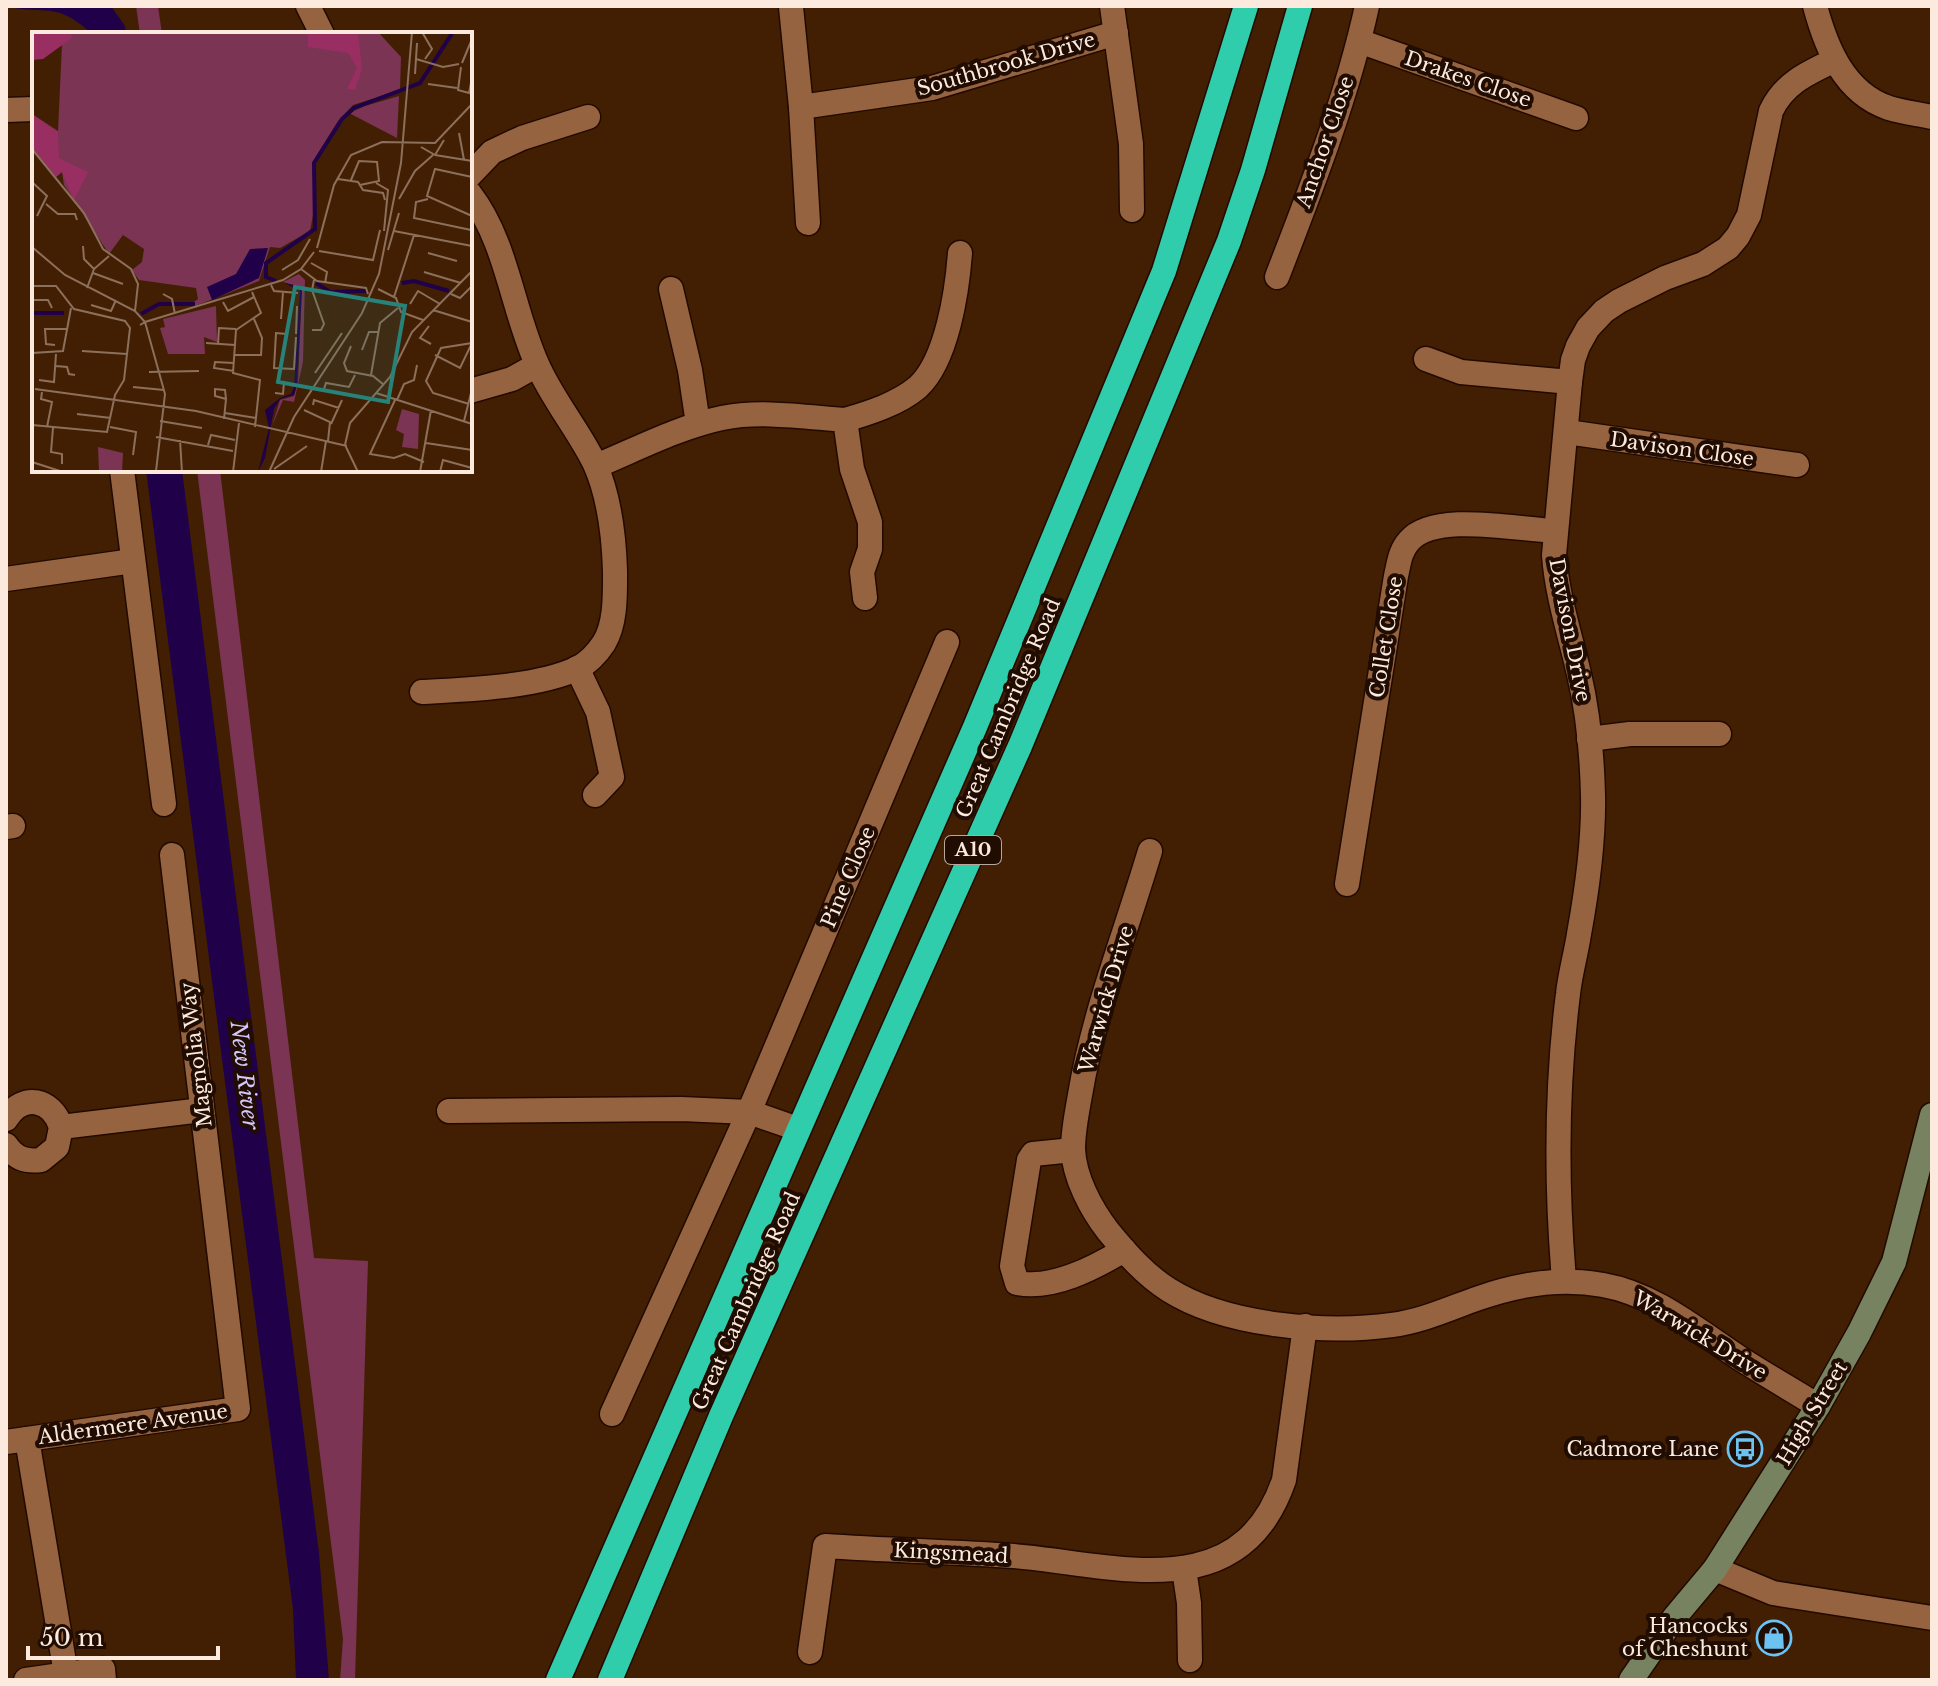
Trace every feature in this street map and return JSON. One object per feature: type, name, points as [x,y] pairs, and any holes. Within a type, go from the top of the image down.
[{"type":"highway","name":"Great Cambridge Road","points":[[558,1680],[981,712],[1164,271],[1246,6]]},
{"type":"highway","name":"Great Cambridge Road","points":[[610,1680],[721,1416],[1020,746],[1229,241],[1253,170],[1300,6]]},
{"type":"main road","name":"High Street","points":[[1631,1680],[1674,1618],[1715,1569],[1818,1406],[1859,1333],[1894,1262],[1932,1115]]},
{"type":"street","points":[[308,6],[321,32]]},
{"type":"street","name":"Southbrook Drive","points":[[1112,6],[1131,144],[1132,210]]},
{"type":"street","name":"Anchor Close","points":[[1277,277],[1307,200],[1359,41],[1367,6]]},
{"type":"street","points":[[1815,6],[1822,32],[1845,77],[1874,101],[1888,108],[1932,117]]},
{"type":"street","points":[[791,7],[808,223]]},
{"type":"street","name":"Southbrook Drive","points":[[801,107],[932,88],[1116,33]]},
{"type":"street","name":"Drakes Close","points":[[1359,41],[1576,118]]},
{"type":"street","name":"Davison Drive","points":[[1564,1280],[1560,1230],[1559,1107],[1568,990],[1580,931],[1593,797],[1580,676],[1556,581],[1556,531],[1573,360],[1588,328],[1604,311],[1640,290],[1703,264],[1728,248],[1749,215],[1775,102],[1783,90],[1796,80],[1835,60]]},
{"type":"street","points":[[6,110],[32,109]]},
{"type":"street","points":[[472,173],[492,152],[522,138],[588,117]]},
{"type":"street","points":[[422,692],[480,689],[531,681],[577,668],[604,643],[614,602],[614,545],[596,466],[537,365],[498,248],[472,197]]},
{"type":"street","points":[[596,466],[698,424],[745,415],[845,420],[900,399],[928,374],[955,304],[960,253]]},
{"type":"street","points":[[671,289],[690,370],[698,424]]},
{"type":"street","points":[[1426,359],[1461,372],[1570,382]]},
{"type":"street","points":[[472,390],[512,379],[537,365]]},
{"type":"street","points":[[845,420],[852,469],[870,522],[870,549],[862,572],[865,598]]},
{"type":"street","name":"Davison Close","points":[[1567,432],[1797,465]]},
{"type":"street","points":[[122,472],[164,804]]},
{"type":"street","name":"Collet Close","points":[[1347,884],[1393,595],[1404,548],[1417,534],[1440,524],[1556,531]]},
{"type":"street","points":[[6,579],[133,561]]},
{"type":"street","name":"Pine Close","points":[[612,1414],[749,1112],[947,642]]},
{"type":"street","points":[[577,668],[598,712],[612,777],[595,795]]},
{"type":"street","points":[[1589,739],[1630,734],[1719,734]]},
{"type":"street","name":"Warwick Drive","points":[[1150,851],[1091,1040],[1073,1150],[1082,1185],[1101,1222],[1155,1280],[1199,1305],[1266,1322],[1356,1329],[1416,1321],[1505,1290],[1564,1280],[1604,1285],[1650,1300],[1818,1406]]},
{"type":"street","name":"Magnolia Way","points":[[172,855],[238,1409]]},
{"type":"street","points":[[6,1119],[14,1108],[33,1102],[52,1110],[61,1127],[57,1147],[41,1160],[21,1159],[6,1145]]},
{"type":"street","points":[[449,1111],[681,1109],[749,1112],[798,1129]]},
{"type":"street","points":[[61,1127],[202,1110]]},
{"type":"street","points":[[1073,1150],[1033,1154],[1029,1160],[1012,1266],[1017,1283],[1027,1285],[1067,1277],[1100,1265],[1124,1250]]},
{"type":"street","name":"Kingsmead","points":[[810,1652],[825,1546],[1024,1557],[1122,1570],[1184,1569],[1235,1549],[1260,1525],[1278,1497],[1289,1455],[1305,1326]]},
{"type":"street","name":"Aldermere Avenue","points":[[66,1674],[16,1441],[238,1409]]},
{"type":"street","points":[[1184,1569],[1189,1603],[1190,1660]]},
{"type":"street","points":[[1715,1569],[1773,1593],[1932,1618]]},
{"type":"street","points":[[26,1680],[103,1669],[104,1680]]},
{"type":"shaded area","points":[[136,6],[158,6],[162,32],[140,32]]},
{"type":"shaded area","points":[[197,472],[220,472],[314,1258],[368,1261],[355,1680],[340,1680],[343,1639]]},
{"type":"water","points":[[6,6],[111,6],[126,32],[90,32],[80,23],[59,13]]},
{"type":"water","name":"New River","points":[[146,472],[182,472],[319,1553],[329,1680],[296,1680],[293,1609]]},
{"type":"place","name":"Cadmore Lane","points":[[1745,1449]]},
{"type":"place","name":"Hancocks of Cheshunt","points":[[1774,1638]]}]
